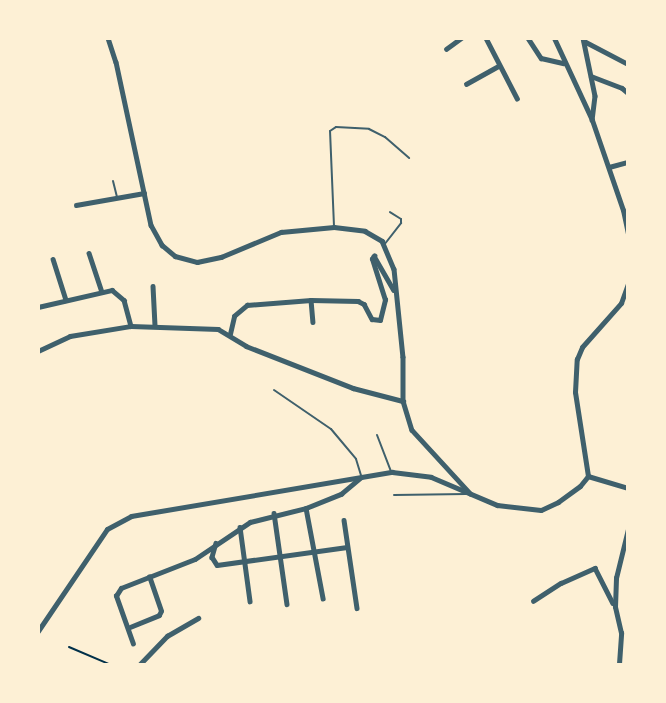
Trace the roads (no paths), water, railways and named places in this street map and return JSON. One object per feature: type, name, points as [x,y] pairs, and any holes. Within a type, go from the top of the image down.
[{"type":"street","points":[[108,38],[116,62],[151,225],[162,245],[175,256],[188,261],[221,257],[281,232],[334,227],[365,231],[384,246],[394,269],[403,401],[411,430],[470,493]]},
{"type":"street","points":[[446,49],[461,38]]},
{"type":"street","points":[[486,38],[498,66],[517,98]]},
{"type":"street","points":[[528,38],[541,58],[563,63]]},
{"type":"street","points":[[554,38],[563,63],[592,120],[609,166],[628,234]]},
{"type":"street","points":[[584,39],[594,96],[592,120]]},
{"type":"street","points":[[584,39],[628,64]]},
{"type":"street","points":[[466,84],[498,66]]},
{"type":"street","points":[[591,76],[628,93]]},
{"type":"street","points":[[609,166],[628,162]]},
{"type":"street","points":[[76,205],[144,193]]},
{"type":"street","points":[[89,253],[102,292]]},
{"type":"street","points":[[230,334],[234,316],[247,305],[311,300],[358,301],[364,304],[372,319],[380,320],[385,300],[372,259],[374,256],[397,293]]},
{"type":"street","points":[[53,259],[66,300]]},
{"type":"street","points":[[38,631],[107,529],[119,520],[391,472],[431,477],[496,505],[541,510],[580,486],[588,476],[575,392],[577,359],[582,347],[621,303],[628,284]]},
{"type":"street","points":[[153,286],[155,326]]},
{"type":"street","points":[[38,307],[102,292],[119,293],[124,300],[131,326]]},
{"type":"street","points":[[311,300],[313,322]]},
{"type":"street","points":[[38,351],[70,336],[131,326],[218,329],[246,346],[353,388],[403,401]]},
{"type":"street","points":[[134,644],[117,591],[195,559],[240,527],[274,513],[306,508],[341,494],[362,476]]},
{"type":"street","points":[[588,476],[628,488]]},
{"type":"street","points":[[306,508],[323,598]]},
{"type":"street","points":[[274,513],[287,604]]},
{"type":"street","points":[[344,520],[357,608]]},
{"type":"street","points":[[240,527],[250,601]]},
{"type":"street","points":[[623,661],[615,607],[615,578],[628,529]]},
{"type":"street","points":[[216,543],[213,563],[244,562],[347,547]]},
{"type":"street","points":[[533,601],[561,583],[595,568],[615,607]]},
{"type":"street","points":[[130,627],[159,615],[161,611],[149,577]]},
{"type":"street","points":[[140,664],[167,636],[198,618]]},
{"type":"lane","points":[[334,227],[330,131],[336,127],[369,129],[385,137],[409,158]]},
{"type":"lane","points":[[113,181],[117,198]]},
{"type":"lane","points":[[384,246],[401,223],[401,219],[390,212]]},
{"type":"lane","points":[[274,390],[331,429],[356,459],[362,476]]},
{"type":"lane","points":[[377,435],[391,472]]},
{"type":"lane","points":[[394,495],[470,493]]}]
